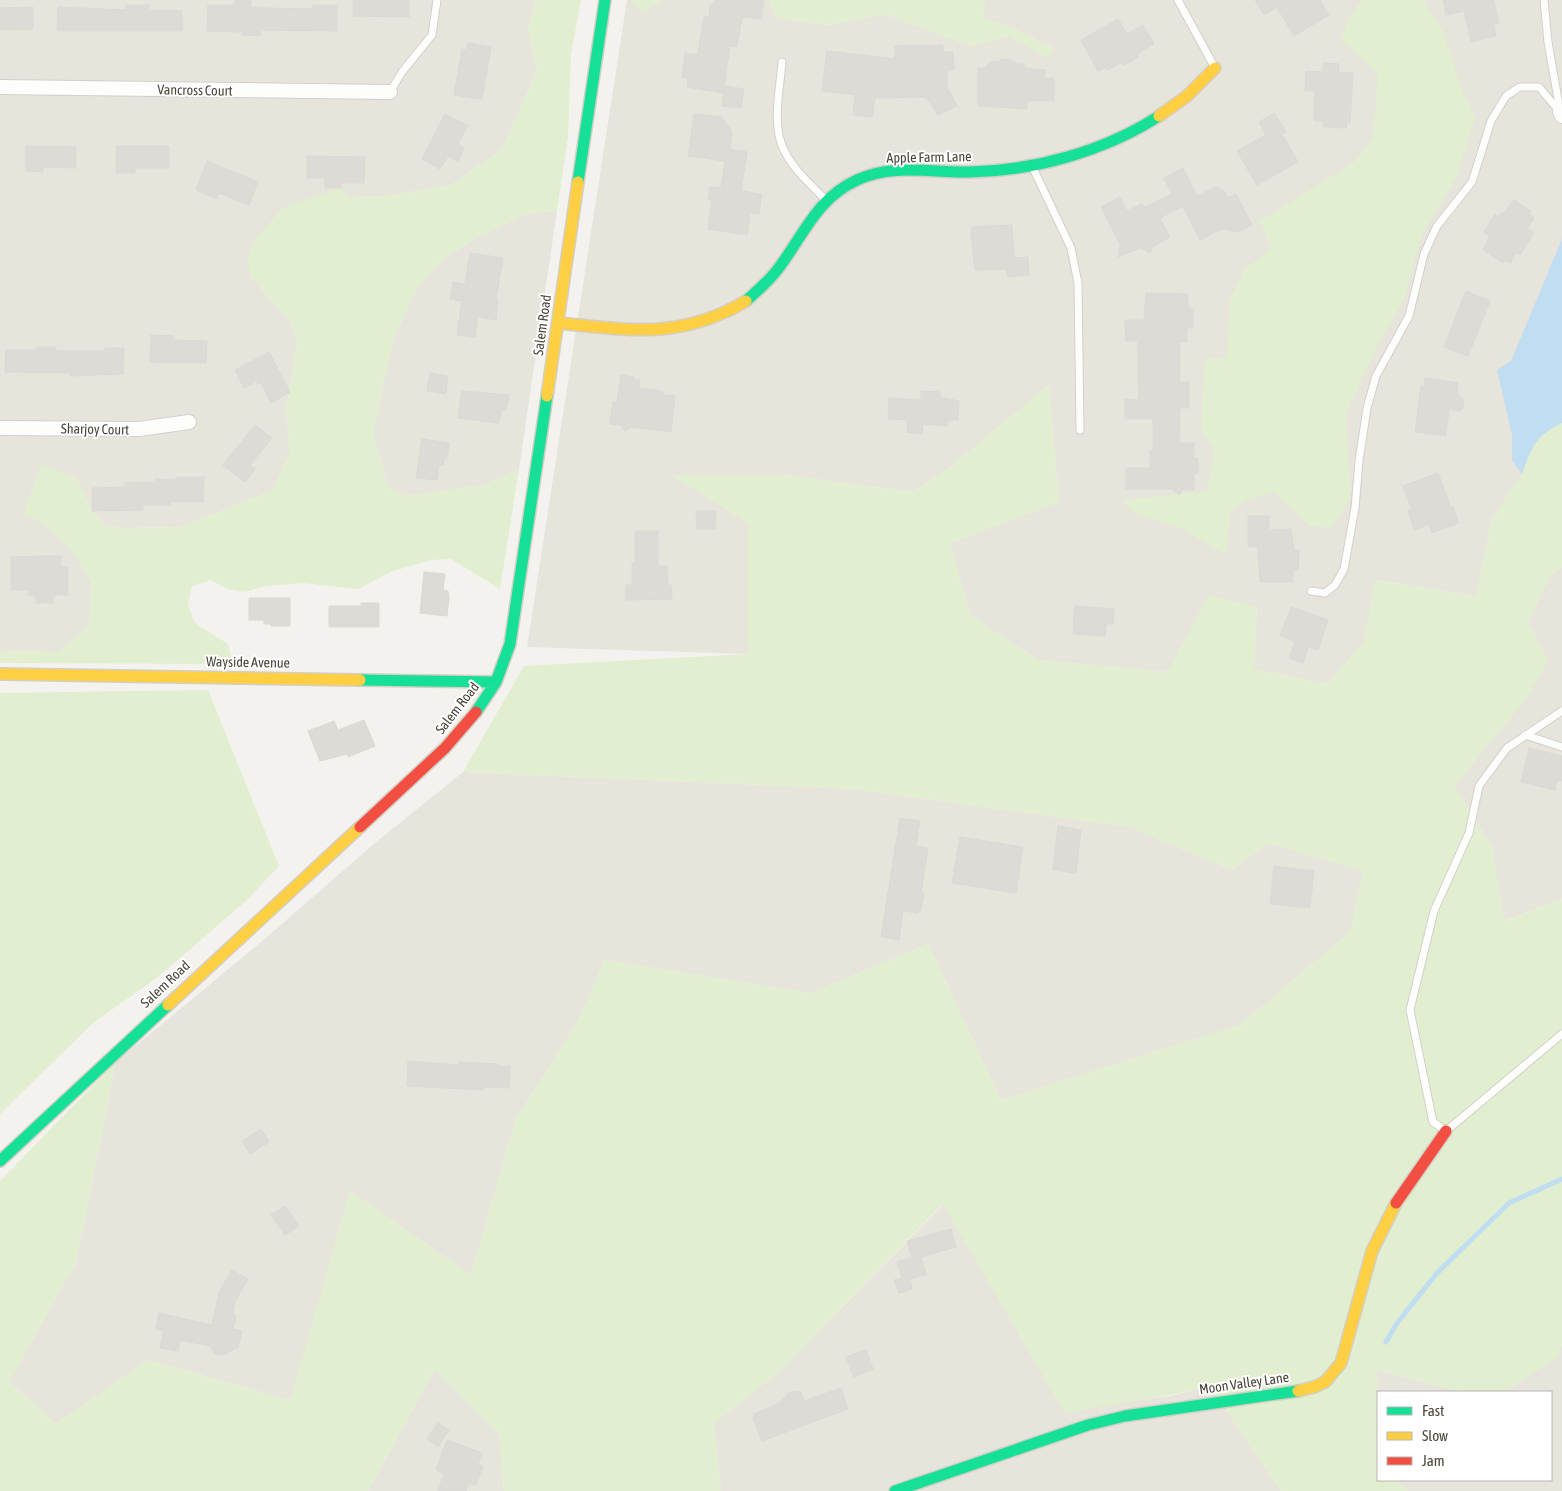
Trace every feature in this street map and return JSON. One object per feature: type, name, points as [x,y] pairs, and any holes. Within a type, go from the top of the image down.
[{"type":"street","name":"Salem Road","points":[[0,1161],[445,748],[476,713],[496,682],[510,644],[605,0]]},
{"type":"street","name":"Apple Farm Lane","points":[[558,323],[659,331],[684,328],[724,315],[750,299],[771,279],[809,220],[826,200],[852,182],[870,175],[889,171],[992,171],[1032,165],[1095,147],[1137,128],[1178,104],[1215,68]]},
{"type":"street","name":"Vancross Court","points":[[0,87],[390,92]]},
{"type":"street","name":"Sharjoy Court","points":[[0,428],[139,430],[190,422]]},
{"type":"street","name":"Wayside Avenue","points":[[0,674],[496,682]]},
{"type":"street","name":"Moon Valley Lane","points":[[895,1491],[1073,1429],[1125,1416],[1308,1389],[1327,1381],[1337,1370],[1343,1357],[1356,1299],[1377,1237],[1394,1205],[1446,1130]]},
{"type":"lane","points":[[390,92],[402,72],[432,35],[437,0]]},
{"type":"lane","points":[[1178,0],[1215,68]]},
{"type":"lane","points":[[1544,0],[1548,42],[1561,114]]},
{"type":"lane","points":[[782,62],[778,116],[781,143],[797,170],[826,200]]},
{"type":"lane","points":[[1311,591],[1325,593],[1335,585],[1344,569],[1356,508],[1360,452],[1376,376],[1409,316],[1424,254],[1436,226],[1472,182],[1491,122],[1506,96],[1520,86],[1539,87],[1561,114]]},
{"type":"lane","points":[[1032,165],[1071,248],[1078,282],[1080,430]]},
{"type":"lane","points":[[1562,711],[1508,748],[1479,786],[1469,834],[1434,911],[1410,1010],[1433,1122],[1446,1130],[1562,1034]]},
{"type":"lane","points":[[1525,735],[1562,747]]},
{"type":"shaded area","points":[[0,0],[536,0],[528,29],[537,70],[502,149],[451,185],[387,196],[349,197],[250,276],[290,321],[297,341],[286,412],[290,453],[273,490],[181,527],[124,528],[105,525],[92,511],[76,478],[24,514],[41,522],[72,549],[92,584],[89,626],[58,652],[0,651]]},
{"type":"shaded area","points":[[627,0],[632,0],[642,13],[662,0],[769,0],[777,18],[830,25],[884,14],[971,46],[1009,36],[1049,58],[1054,48],[1010,27],[983,18],[985,0],[1562,0],[1562,423],[1545,431],[1522,474],[1492,519],[1476,596],[1376,580],[1364,642],[1328,684],[1254,669],[1257,607],[1168,672],[1038,660],[970,615],[950,543],[1059,502],[1049,385],[949,468],[912,492],[785,475],[672,475],[748,523],[748,654],[527,647]]},
{"type":"shaded area","points":[[557,211],[519,469],[484,485],[407,496],[388,487],[373,433],[393,339],[417,288],[443,259],[476,238],[528,213]]},
{"type":"shaded area","points":[[1562,567],[1562,899],[1504,921],[1491,845],[1454,786],[1528,696],[1528,621],[1551,574]]},
{"type":"shaded area","points":[[463,772],[853,789],[1130,827],[1232,870],[1268,843],[1364,871],[1350,932],[1240,1025],[1001,1100],[928,944],[811,993],[605,960],[577,1023],[516,1119],[471,1275],[350,1191],[291,1400],[148,1360],[56,1424],[9,1382],[76,1262],[116,1062],[261,942],[375,843]]},
{"type":"shaded area","points":[[944,1204],[1065,1413],[1120,1402],[1170,1396],[1210,1386],[1281,1491],[721,1491],[714,1423],[776,1374]]},
{"type":"shaded area","points":[[1562,1344],[1562,1491],[1408,1491],[1398,1481],[1552,1481],[1552,1391],[1506,1391],[1557,1357]]},
{"type":"shaded area","points":[[435,1369],[499,1434],[504,1491],[368,1491]]},
{"type":"shaded area","points":[[1377,1370],[1458,1391],[1377,1391]]},
{"type":"green space","points":[[536,0],[581,0],[571,54],[568,137],[557,211],[528,213],[476,238],[443,259],[417,288],[393,339],[373,433],[388,487],[407,496],[484,485],[519,469],[500,589],[451,559],[431,560],[393,571],[358,589],[303,583],[265,586],[246,592],[227,589],[211,580],[192,586],[188,606],[195,623],[228,644],[233,664],[0,663],[0,651],[58,652],[89,626],[92,584],[72,550],[41,522],[23,514],[41,464],[76,478],[92,511],[105,525],[124,528],[181,527],[273,490],[290,452],[286,412],[297,341],[290,321],[250,276],[248,255],[256,237],[284,207],[341,188],[349,197],[387,196],[451,185],[502,149],[537,70],[528,29]]},
{"type":"green space","points":[[632,0],[662,0],[642,13]]},
{"type":"green space","points":[[769,0],[985,0],[983,18],[1010,27],[1054,48],[1049,59],[1009,36],[971,46],[884,14],[830,25],[777,18]]},
{"type":"green space","points":[[1362,0],[1427,0],[1424,2],[1442,29],[1462,90],[1475,118],[1457,176],[1421,237],[1403,301],[1376,348],[1346,414],[1350,498],[1331,528],[1309,526],[1274,492],[1244,501],[1230,512],[1226,555],[1182,529],[1132,512],[1122,500],[1207,491],[1215,450],[1201,429],[1205,359],[1227,358],[1230,299],[1246,268],[1271,249],[1260,221],[1353,163],[1373,139],[1378,74],[1341,39],[1348,19]]},
{"type":"green space","points":[[1049,385],[1059,502],[950,543],[970,615],[1038,660],[1168,672],[1208,595],[1257,607],[1254,669],[1328,684],[1364,642],[1375,580],[1476,596],[1492,519],[1522,474],[1531,449],[1545,431],[1562,423],[1562,567],[1551,574],[1528,621],[1548,661],[1528,696],[1454,786],[1491,845],[1505,921],[1562,899],[1562,1344],[1558,1357],[1506,1391],[1458,1391],[1377,1370],[1377,1481],[1398,1481],[1408,1491],[1281,1491],[1210,1386],[1065,1414],[943,1204],[776,1374],[714,1423],[721,1491],[504,1491],[499,1434],[435,1369],[368,1491],[0,1491],[0,1181],[116,1062],[76,1262],[9,1382],[56,1424],[148,1360],[290,1400],[350,1191],[471,1275],[516,1119],[577,1023],[605,960],[811,993],[928,944],[1001,1100],[1240,1025],[1350,932],[1363,871],[1268,843],[1232,870],[1130,827],[853,789],[463,772],[524,666],[748,654],[748,523],[671,475],[785,475],[912,492],[949,468]]},
{"type":"green space","points":[[208,690],[279,866],[247,900],[158,977],[93,1023],[0,1114],[0,693]]},
{"type":"water","points":[[1562,239],[1562,423],[1546,433],[1536,443],[1522,474],[1512,460],[1512,435],[1497,370],[1511,361]]},
{"type":"building","points":[[235,0],[251,0],[251,7],[261,8],[313,9],[313,5],[337,5],[337,31],[261,30],[260,36],[242,35],[242,32],[207,31],[208,5],[235,5]]},
{"type":"building","points":[[353,0],[409,0],[409,17],[353,16]]},
{"type":"building","points":[[715,0],[764,1],[761,19],[742,17],[737,47],[730,46],[723,93],[687,87],[688,78],[682,77],[685,53],[698,55],[704,16],[709,17],[710,6]]},
{"type":"building","points":[[1255,0],[1320,0],[1329,15],[1294,36],[1277,7],[1264,15]]},
{"type":"building","points":[[1443,0],[1494,0],[1499,23],[1494,24],[1496,36],[1471,42],[1464,11],[1446,15]]},
{"type":"building","points":[[126,5],[149,5],[149,10],[182,11],[182,31],[57,31],[58,7],[126,10]]},
{"type":"building","points":[[33,7],[33,29],[0,30],[0,8]]},
{"type":"building","points":[[1118,19],[1127,34],[1143,25],[1154,44],[1137,54],[1139,57],[1124,65],[1122,62],[1108,70],[1106,67],[1098,71],[1081,40]]},
{"type":"building","points":[[468,43],[491,47],[482,99],[454,95],[462,49],[467,50]]},
{"type":"building","points":[[943,45],[943,52],[953,52],[954,70],[947,71],[947,87],[957,106],[938,115],[926,97],[875,98],[872,117],[853,115],[855,95],[822,91],[827,51],[895,59],[895,46]]},
{"type":"building","points":[[1001,59],[1010,59],[1016,64],[1024,64],[1024,68],[1045,70],[1045,79],[1054,78],[1054,101],[1027,100],[1027,109],[978,106],[978,68],[986,68],[990,62],[998,62]]},
{"type":"building","points":[[1323,63],[1339,64],[1338,72],[1353,73],[1350,123],[1347,123],[1346,128],[1323,127],[1324,121],[1314,121],[1315,91],[1305,91],[1306,71],[1323,72]]},
{"type":"building","points":[[725,86],[744,89],[741,108],[722,106]]},
{"type":"building","points":[[1274,113],[1286,132],[1282,134],[1298,162],[1257,185],[1237,151],[1266,135],[1259,122]]},
{"type":"building","points":[[445,114],[468,126],[458,144],[464,148],[458,161],[448,156],[440,169],[422,159]]},
{"type":"building","points":[[694,114],[722,117],[732,132],[730,149],[747,152],[741,191],[762,194],[759,214],[750,213],[747,235],[708,229],[712,200],[708,200],[710,187],[721,188],[725,161],[688,156]]},
{"type":"building","points":[[26,146],[76,147],[76,168],[43,167],[43,172],[26,171]]},
{"type":"building","points":[[116,146],[169,146],[169,168],[135,168],[135,173],[116,173]]},
{"type":"building","points":[[307,156],[365,157],[364,183],[341,183],[341,188],[325,188],[325,178],[307,178]]},
{"type":"building","points":[[207,161],[258,182],[249,205],[219,193],[217,199],[196,190]]},
{"type":"building","points":[[1183,168],[1197,196],[1216,187],[1224,191],[1228,198],[1236,194],[1252,225],[1238,232],[1226,229],[1219,230],[1200,240],[1183,206],[1160,218],[1170,237],[1152,247],[1150,253],[1141,248],[1118,257],[1120,244],[1101,207],[1120,197],[1127,211],[1142,204],[1144,207],[1150,205],[1172,194],[1164,178]]},
{"type":"building","points":[[1514,200],[1531,211],[1529,214],[1534,218],[1527,229],[1534,233],[1520,255],[1516,253],[1510,263],[1505,260],[1503,263],[1483,250],[1490,236],[1484,232],[1495,214],[1498,217],[1501,213],[1503,214]]},
{"type":"building","points":[[1012,225],[1014,258],[1028,257],[1029,275],[1008,277],[1007,269],[975,270],[971,235],[972,227]]},
{"type":"building","points":[[470,253],[503,258],[496,299],[498,299],[496,320],[478,317],[475,337],[457,335],[462,301],[450,299],[453,282],[465,284]]},
{"type":"building","points":[[1466,291],[1490,301],[1468,356],[1444,347]]},
{"type":"building","points":[[1146,293],[1188,294],[1188,309],[1193,309],[1193,328],[1187,328],[1187,342],[1180,342],[1180,382],[1189,382],[1189,408],[1180,408],[1179,443],[1194,443],[1194,458],[1198,458],[1198,474],[1194,474],[1194,490],[1182,490],[1179,495],[1173,489],[1126,489],[1126,468],[1150,468],[1150,451],[1153,451],[1153,419],[1125,419],[1125,399],[1139,400],[1138,341],[1126,341],[1125,320],[1144,320]]},
{"type":"building","points":[[151,335],[174,336],[174,340],[207,341],[206,363],[150,362]]},
{"type":"building","points":[[36,347],[56,347],[56,351],[105,351],[105,348],[124,348],[123,374],[71,376],[71,373],[5,372],[6,350],[36,350]]},
{"type":"building","points":[[269,352],[290,392],[271,403],[261,383],[258,384],[257,381],[244,388],[235,370]]},
{"type":"building","points":[[430,373],[448,376],[446,394],[427,391]]},
{"type":"building","points":[[621,375],[634,377],[634,380],[640,380],[639,388],[657,390],[663,392],[663,395],[675,396],[671,432],[630,427],[625,432],[621,425],[610,424],[613,401],[617,402]]},
{"type":"building","points":[[1425,378],[1458,383],[1457,393],[1464,401],[1463,408],[1459,411],[1449,409],[1446,436],[1415,432],[1421,386],[1424,387]]},
{"type":"building","points":[[462,391],[509,395],[506,410],[501,410],[499,423],[458,418]]},
{"type":"building","points":[[921,391],[940,392],[940,397],[959,401],[958,420],[947,420],[947,426],[923,424],[922,434],[907,432],[908,420],[888,419],[889,398],[921,400]]},
{"type":"building","points":[[255,425],[272,438],[250,465],[255,469],[245,482],[223,465]]},
{"type":"building","points":[[422,439],[449,443],[447,459],[444,459],[443,465],[439,465],[437,480],[416,478]]},
{"type":"building","points":[[1438,473],[1451,508],[1453,507],[1459,523],[1432,533],[1429,524],[1414,530],[1408,511],[1412,510],[1403,486]]},
{"type":"building","points":[[176,477],[204,477],[203,502],[170,501],[170,505],[143,505],[143,510],[92,511],[92,488],[125,487],[125,483],[155,482],[155,479],[176,480]]},
{"type":"building","points":[[696,511],[716,511],[715,529],[697,529]]},
{"type":"building","points":[[1248,516],[1269,516],[1269,530],[1291,529],[1294,551],[1299,550],[1298,570],[1293,570],[1293,582],[1260,582],[1258,547],[1248,547]]},
{"type":"building","points":[[635,531],[658,531],[658,566],[667,566],[668,585],[671,585],[672,599],[626,600],[626,585],[632,585],[632,563],[635,563]]},
{"type":"building","points":[[61,556],[61,567],[68,567],[68,595],[52,595],[53,603],[36,603],[36,595],[28,595],[28,590],[11,590],[11,557]]},
{"type":"building","points":[[424,572],[445,574],[443,590],[448,591],[449,597],[447,616],[420,613]]},
{"type":"building","points":[[249,598],[290,598],[290,626],[271,626],[271,624],[264,624],[264,620],[249,620]]},
{"type":"building","points":[[361,603],[379,603],[379,627],[329,627],[329,606],[361,606]]},
{"type":"building","points":[[1075,606],[1114,609],[1113,624],[1106,624],[1105,636],[1073,634]]},
{"type":"building","points":[[1291,607],[1328,620],[1318,650],[1308,647],[1303,663],[1289,658],[1295,641],[1280,636]]},
{"type":"building","points":[[364,720],[375,746],[348,757],[347,754],[320,761],[308,731],[334,721],[338,730]]},
{"type":"building","points":[[1529,748],[1562,756],[1562,781],[1557,780],[1555,790],[1521,782]]},
{"type":"building","points":[[900,818],[920,821],[916,846],[928,848],[921,893],[924,893],[921,911],[919,910],[918,913],[903,911],[899,940],[881,937]]},
{"type":"building","points":[[1058,826],[1081,830],[1076,873],[1053,870]]},
{"type":"building","points":[[960,837],[1023,847],[1016,893],[952,883]]},
{"type":"building","points":[[1274,866],[1314,871],[1310,908],[1270,904]]},
{"type":"building","points":[[408,1061],[510,1066],[509,1088],[484,1087],[484,1090],[407,1086]]},
{"type":"building","points":[[261,1129],[269,1142],[250,1154],[242,1141]]},
{"type":"building","points":[[285,1206],[299,1226],[285,1235],[271,1215]]},
{"type":"building","points":[[951,1229],[956,1247],[921,1257],[926,1274],[910,1279],[912,1289],[899,1293],[894,1280],[902,1278],[897,1262],[912,1258],[907,1241]]},
{"type":"building","points":[[232,1270],[248,1279],[235,1301],[233,1313],[236,1316],[233,1329],[242,1331],[238,1347],[224,1355],[215,1354],[211,1346],[180,1340],[178,1351],[160,1348],[164,1331],[156,1329],[159,1313],[212,1325],[219,1292]]},
{"type":"building","points":[[866,1350],[873,1369],[854,1377],[846,1357]]},
{"type":"building","points":[[841,1388],[848,1409],[762,1441],[753,1418],[755,1417],[754,1414],[778,1404],[789,1393],[794,1391],[801,1392],[804,1401]]},
{"type":"building","points":[[438,1423],[449,1430],[438,1447],[427,1439]]},
{"type":"building","points":[[447,1440],[482,1453],[478,1464],[483,1466],[476,1485],[469,1483],[466,1491],[438,1491],[444,1474],[436,1470]]},
{"type":"waterway","points":[[1386,1342],[1397,1323],[1437,1273],[1509,1203],[1562,1179]]},
{"type":"traffic: fast","points":[[578,182],[605,0]]},
{"type":"traffic: fast","points":[[746,301],[774,273],[821,207],[831,197],[857,180],[870,175],[898,170],[994,171],[1043,163],[1092,149],[1116,139],[1159,116]]},
{"type":"traffic: fast","points":[[476,712],[496,682],[510,644],[547,396]]},
{"type":"traffic: fast","points":[[360,680],[496,682]]},
{"type":"traffic: fast","points":[[0,1161],[168,1005]]},
{"type":"traffic: fast","points":[[895,1491],[1088,1425],[1125,1416],[1298,1391]]},
{"type":"traffic: slow","points":[[1159,116],[1187,96],[1215,68]]},
{"type":"traffic: slow","points":[[547,396],[578,182]]},
{"type":"traffic: slow","points":[[558,323],[632,329],[676,327],[699,322],[746,301]]},
{"type":"traffic: slow","points":[[0,674],[360,680]]},
{"type":"traffic: slow","points":[[168,1005],[360,827]]},
{"type":"traffic: slow","points":[[1298,1391],[1325,1382],[1341,1363],[1372,1251],[1396,1203]]},
{"type":"traffic: jam","points":[[360,827],[445,748],[476,712]]},
{"type":"traffic: jam","points":[[1396,1203],[1446,1131]]}]
